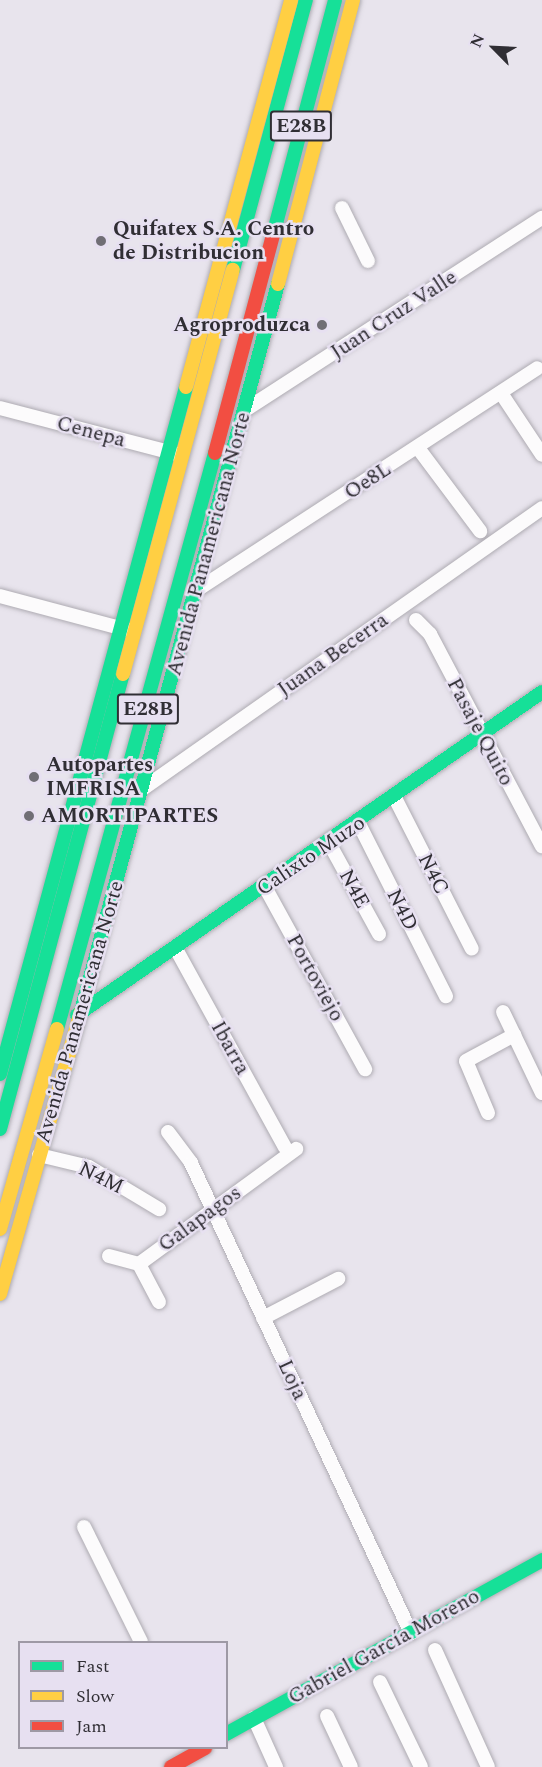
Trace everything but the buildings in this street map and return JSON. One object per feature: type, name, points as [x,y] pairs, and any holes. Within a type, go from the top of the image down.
[{"type":"main road","points":[[175,454],[291,0]]},
{"type":"main road","name":"E28B","points":[[0,1129],[72,839],[175,454],[239,245],[306,0]]},
{"type":"main road","name":"Avenida Panamericana Norte","points":[[0,1229],[123,801],[335,0]]},
{"type":"main road","name":"Avenida Panamericana Norte","points":[[0,1294],[76,1015],[145,788],[353,0]]},
{"type":"main road","points":[[239,245],[268,253]]},
{"type":"main road","name":"Calixto Muzo","points":[[76,1015],[359,824],[479,735],[542,692]]},
{"type":"main road","points":[[0,1074],[4,1047],[72,839]]},
{"type":"main road","points":[[18,1162],[37,1161]]},
{"type":"main road","name":"Gabriel García Moreno","points":[[228,1733],[542,1560]]},
{"type":"main road","points":[[171,1767],[198,1749]]},
{"type":"street","points":[[342,208],[368,261]]},
{"type":"street","name":"Juan Cruz Valle","points":[[245,410],[542,218]]},
{"type":"street","name":"Oe8L","points":[[197,590],[418,448],[537,368]]},
{"type":"street","points":[[501,393],[542,455]]},
{"type":"street","name":"Cenepa","points":[[0,408],[175,454]]},
{"type":"street","points":[[418,448],[480,531]]},
{"type":"street","name":"Juana Becerra","points":[[123,801],[145,788],[542,508]]},
{"type":"street","points":[[0,596],[129,630]]},
{"type":"street","name":"Pasaje Quito","points":[[416,620],[430,634],[479,735],[542,846]]},
{"type":"street","name":"N4C","points":[[395,798],[472,949]]},
{"type":"street","name":"N4D","points":[[359,824],[446,996]]},
{"type":"street","name":"N4E","points":[[329,843],[379,934]]},
{"type":"street","name":"Portoviejo","points":[[265,887],[365,1069]]},
{"type":"street","name":"Ibarra","points":[[176,949],[290,1148]]},
{"type":"street","points":[[502,1012],[542,1093]]},
{"type":"street","points":[[488,1113],[466,1061],[514,1035]]},
{"type":"street","name":"Loja","points":[[168,1132],[191,1163],[411,1632]]},
{"type":"street","name":"Galapagos","points":[[159,1302],[139,1264],[290,1148]]},
{"type":"street","name":"N4M","points":[[37,1161],[89,1167],[159,1209]]},
{"type":"street","points":[[109,1256],[139,1264]]},
{"type":"street","points":[[263,1318],[338,1279]]},
{"type":"street","points":[[84,1527],[141,1641]]},
{"type":"street","points":[[435,1650],[488,1767]]},
{"type":"street","points":[[380,1682],[421,1767]]},
{"type":"street","points":[[327,1716],[351,1767]]},
{"type":"street","points":[[254,1718],[276,1767]]},
{"type":"traffic: fast","points":[[233,270],[306,0]]},
{"type":"traffic: fast","points":[[273,235],[335,0]]},
{"type":"traffic: fast","points":[[81,1011],[278,284]]},
{"type":"traffic: fast","points":[[0,1074],[186,387]]},
{"type":"traffic: fast","points":[[57,1029],[215,453]]},
{"type":"traffic: fast","points":[[0,1129],[123,674]]},
{"type":"traffic: fast","points":[[77,1015],[542,692]]},
{"type":"traffic: fast","points":[[228,1733],[542,1560]]},
{"type":"traffic: slow","points":[[186,387],[291,0]]},
{"type":"traffic: slow","points":[[278,284],[353,0]]},
{"type":"traffic: slow","points":[[123,674],[233,270]]},
{"type":"traffic: slow","points":[[0,1294],[81,1011]]},
{"type":"traffic: slow","points":[[0,1229],[57,1029]]},
{"type":"traffic: jam","points":[[215,453],[273,235]]},
{"type":"traffic: jam","points":[[171,1767],[203,1749]]},
{"type":"place","name":"Quifatex S.A. Centro de Distribucion","points":[[101,241]]},
{"type":"place","name":"Agroproduzca","points":[[322,325]]},
{"type":"place","name":"Autopartes IMFRISA","points":[[34,777]]},
{"type":"place","name":"AMORTIPARTES","points":[[29,816]]}]
